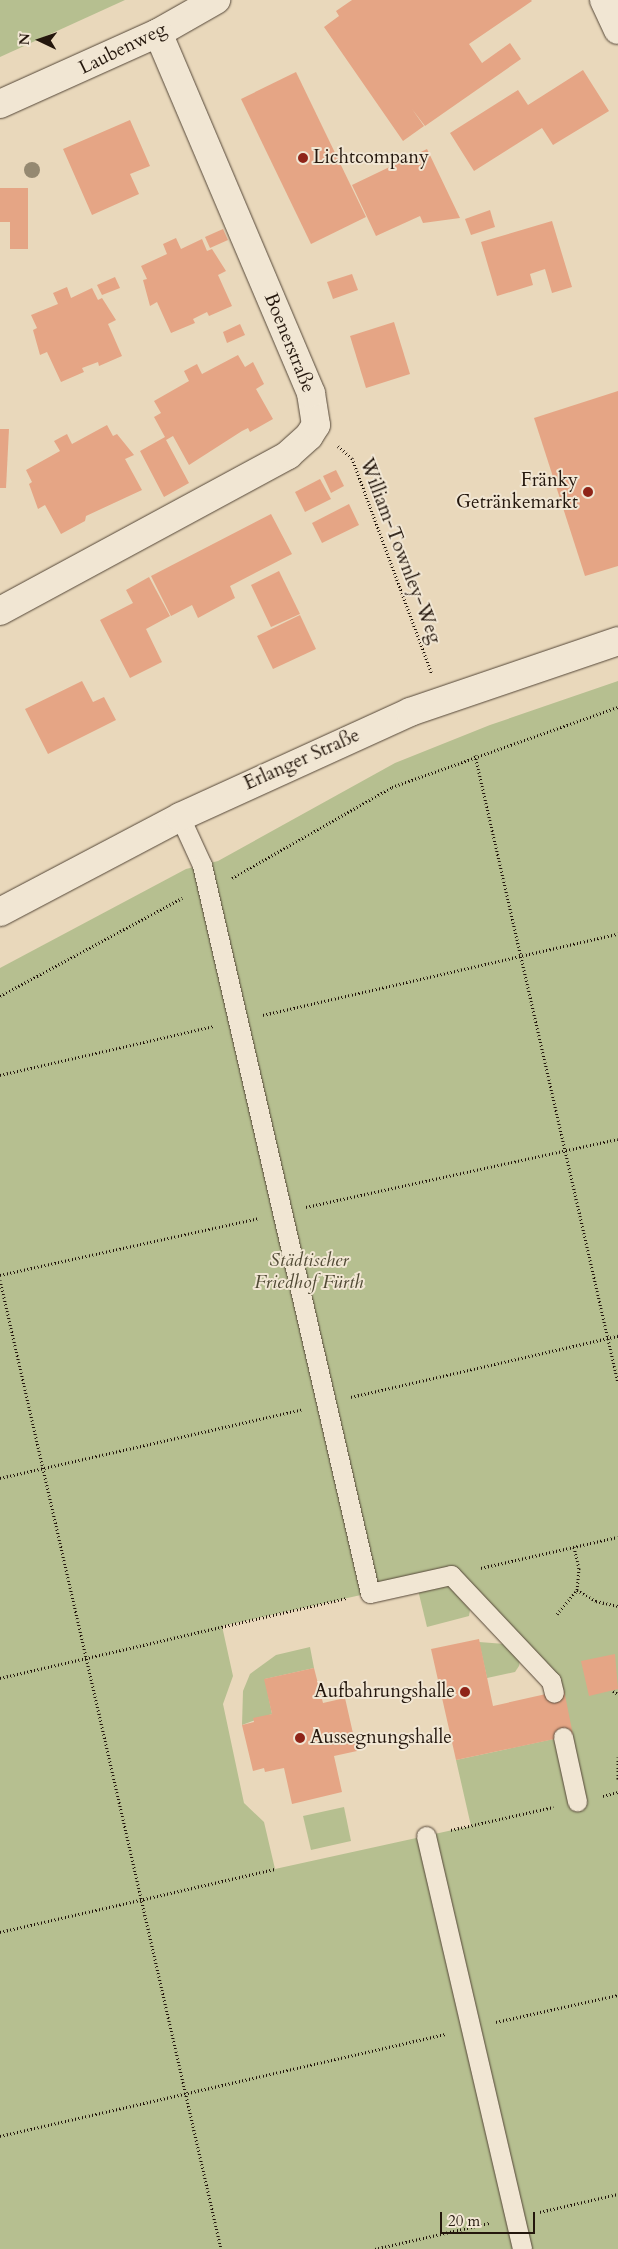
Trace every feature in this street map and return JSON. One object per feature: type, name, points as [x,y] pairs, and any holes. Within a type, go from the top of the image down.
[{"type":"street","name":"Laubenweg","points":[[0,104],[158,33],[216,0]]},
{"type":"street","points":[[604,0],[618,30]]},
{"type":"street","name":"Boenerstraße","points":[[158,33],[311,393],[316,425]]},
{"type":"street","points":[[0,611],[288,455],[310,436],[316,425]]},
{"type":"street","name":"Erlanger Straße","points":[[0,912],[180,817],[442,699],[618,641]]},
{"type":"lane","points":[[180,817],[202,865],[370,1593],[451,1575],[551,1681],[554,1693]]},
{"type":"lane","points":[[563,1737],[577,1801]]},
{"type":"lane","points":[[434,1834],[522,2249]]},
{"type":"path","name":"William-Townley-Weg","points":[[316,425],[352,458],[442,699]]},
{"type":"path","points":[[223,883],[392,787],[475,755],[618,707]]},
{"type":"path","points":[[475,755],[618,1383]]},
{"type":"path","points":[[0,996],[192,893]]},
{"type":"path","points":[[254,1017],[618,934]]},
{"type":"path","points":[[0,1076],[222,1025]]},
{"type":"path","points":[[298,1209],[618,1139]]},
{"type":"path","points":[[0,1275],[266,1216]]},
{"type":"path","points":[[0,1280],[221,2249]]},
{"type":"path","points":[[342,1399],[618,1336]]},
{"type":"path","points":[[0,1478],[311,1407]]},
{"type":"path","points":[[451,1575],[618,1537]]},
{"type":"path","points":[[557,1614],[577,1590],[579,1568],[574,1547]]},
{"type":"path","points":[[577,1590],[596,1601],[618,1606]]},
{"type":"path","points":[[0,1678],[355,1597]]},
{"type":"path","points":[[613,1691],[618,1694]]},
{"type":"path","points":[[618,1758],[618,1778]]},
{"type":"path","points":[[434,1834],[618,1792]]},
{"type":"path","points":[[0,1932],[275,1869]]},
{"type":"path","points":[[486,2025],[618,1995]]},
{"type":"path","points":[[0,2136],[455,2032]]},
{"type":"path","points":[[530,2214],[618,2194]]},
{"type":"path","points":[[376,2249],[500,2221]]},
{"type":"green space","points":[[0,0],[125,0],[0,57]]},
{"type":"green space","name":"Städtischer Friedhof Fürth","points":[[618,681],[618,2249],[0,2249],[0,968],[186,869],[218,861],[395,763],[490,725]],"holes":[[[451,1575],[551,1681],[563,1737],[456,1760],[471,1826],[275,1869],[264,1822],[244,1803],[223,1704],[233,1676],[222,1626]]]},
{"type":"green space","points":[[447,1584],[470,1610],[469,1616],[427,1627],[418,1590]]},
{"type":"green space","points":[[479,1642],[505,1644],[520,1659],[519,1666],[515,1672],[487,1678]]},
{"type":"green space","points":[[310,1647],[314,1668],[265,1679],[272,1714],[242,1725],[243,1691],[250,1674],[276,1655]]},
{"type":"green space","points":[[344,1807],[351,1841],[311,1850],[303,1816]]},
{"type":"building","points":[[352,0],[532,1],[469,44],[482,63],[510,43],[521,59],[425,126],[412,109],[424,126],[403,141],[324,27],[339,16],[336,11]]},
{"type":"building","points":[[583,70],[609,111],[553,145],[542,128],[474,171],[450,133],[518,90],[528,105]]},
{"type":"building","name":"Lichtcompany","points":[[296,72],[366,217],[311,244],[241,99]]},
{"type":"building","points":[[130,120],[150,166],[130,174],[139,194],[92,215],[63,149]]},
{"type":"building","points":[[427,149],[460,218],[423,223],[420,216],[376,236],[352,185]]},
{"type":"building","points":[[0,188],[28,188],[28,249],[10,249],[10,222],[0,222]]},
{"type":"building","points":[[490,210],[495,227],[471,235],[465,219]]},
{"type":"building","points":[[552,221],[572,287],[552,293],[545,269],[530,274],[533,285],[497,296],[481,242]]},
{"type":"building","points":[[223,229],[228,240],[210,248],[205,237]]},
{"type":"building","points":[[176,238],[181,249],[202,239],[207,251],[212,249],[226,271],[218,275],[232,306],[209,316],[207,312],[193,319],[195,323],[171,333],[157,302],[150,306],[143,280],[147,279],[141,266],[167,254],[163,244]]},
{"type":"building","points":[[352,274],[358,290],[333,299],[327,282]]},
{"type":"building","points":[[115,277],[120,288],[102,295],[97,285]]},
{"type":"building","points":[[67,287],[71,298],[92,288],[98,300],[102,298],[116,320],[108,324],[122,356],[99,366],[98,362],[82,368],[84,372],[61,382],[47,352],[40,355],[33,330],[37,328],[31,315],[58,304],[53,293]]},
{"type":"building","points":[[394,322],[410,374],[366,388],[350,336]]},
{"type":"building","points":[[240,324],[245,335],[227,343],[223,332]]},
{"type":"building","points":[[238,355],[245,367],[253,362],[264,384],[256,389],[273,419],[250,432],[248,428],[242,431],[189,465],[173,436],[166,440],[189,483],[164,497],[140,451],[165,437],[154,417],[161,413],[154,401],[189,381],[184,371],[197,364],[202,374]]},
{"type":"building","name":"Fränky Getränkemarkt","points":[[618,391],[618,566],[585,576],[534,418]]},
{"type":"building","points":[[107,425],[113,436],[117,434],[134,455],[125,459],[142,490],[86,516],[85,521],[61,534],[45,505],[38,509],[29,484],[32,482],[26,470],[60,451],[54,441],[67,434],[72,444]]},
{"type":"building","points":[[0,429],[9,429],[6,488],[0,488]]},
{"type":"building","points":[[336,470],[344,486],[331,493],[323,476]]},
{"type":"building","points":[[320,479],[331,499],[305,512],[295,492]]},
{"type":"building","points":[[349,504],[359,525],[322,543],[312,523]]},
{"type":"building","points":[[271,514],[292,554],[230,586],[235,598],[198,618],[192,605],[171,616],[151,576]]},
{"type":"building","points":[[279,571],[300,614],[271,627],[251,585]]},
{"type":"building","points":[[149,577],[170,616],[146,629],[162,662],[130,678],[100,620],[133,603],[126,590]]},
{"type":"building","points":[[300,615],[316,649],[273,669],[257,636]]},
{"type":"building","points":[[82,681],[93,702],[104,697],[116,720],[48,754],[25,709]]},
{"type":"building","name":"Aufbahrungshalle","points":[[479,1639],[493,1706],[564,1690],[573,1735],[456,1760],[431,1649]]},
{"type":"building","points":[[615,1654],[618,1689],[589,1696],[581,1661]]},
{"type":"building","name":"Aussegnungshalle","points":[[314,1668],[323,1703],[345,1698],[357,1751],[334,1756],[342,1792],[292,1804],[284,1768],[265,1772],[264,1768],[253,1771],[242,1725],[254,1722],[253,1718],[272,1714],[264,1679]]},
{"type":"place","name":"Lichtcompany","points":[[303,158]]},
{"type":"place","name":"Fränky Getränkemarkt","points":[[588,492]]},
{"type":"place","name":"Aufbahrungshalle","points":[[465,1692]]},
{"type":"place","name":"Aussegnungshalle","points":[[300,1738]]}]
